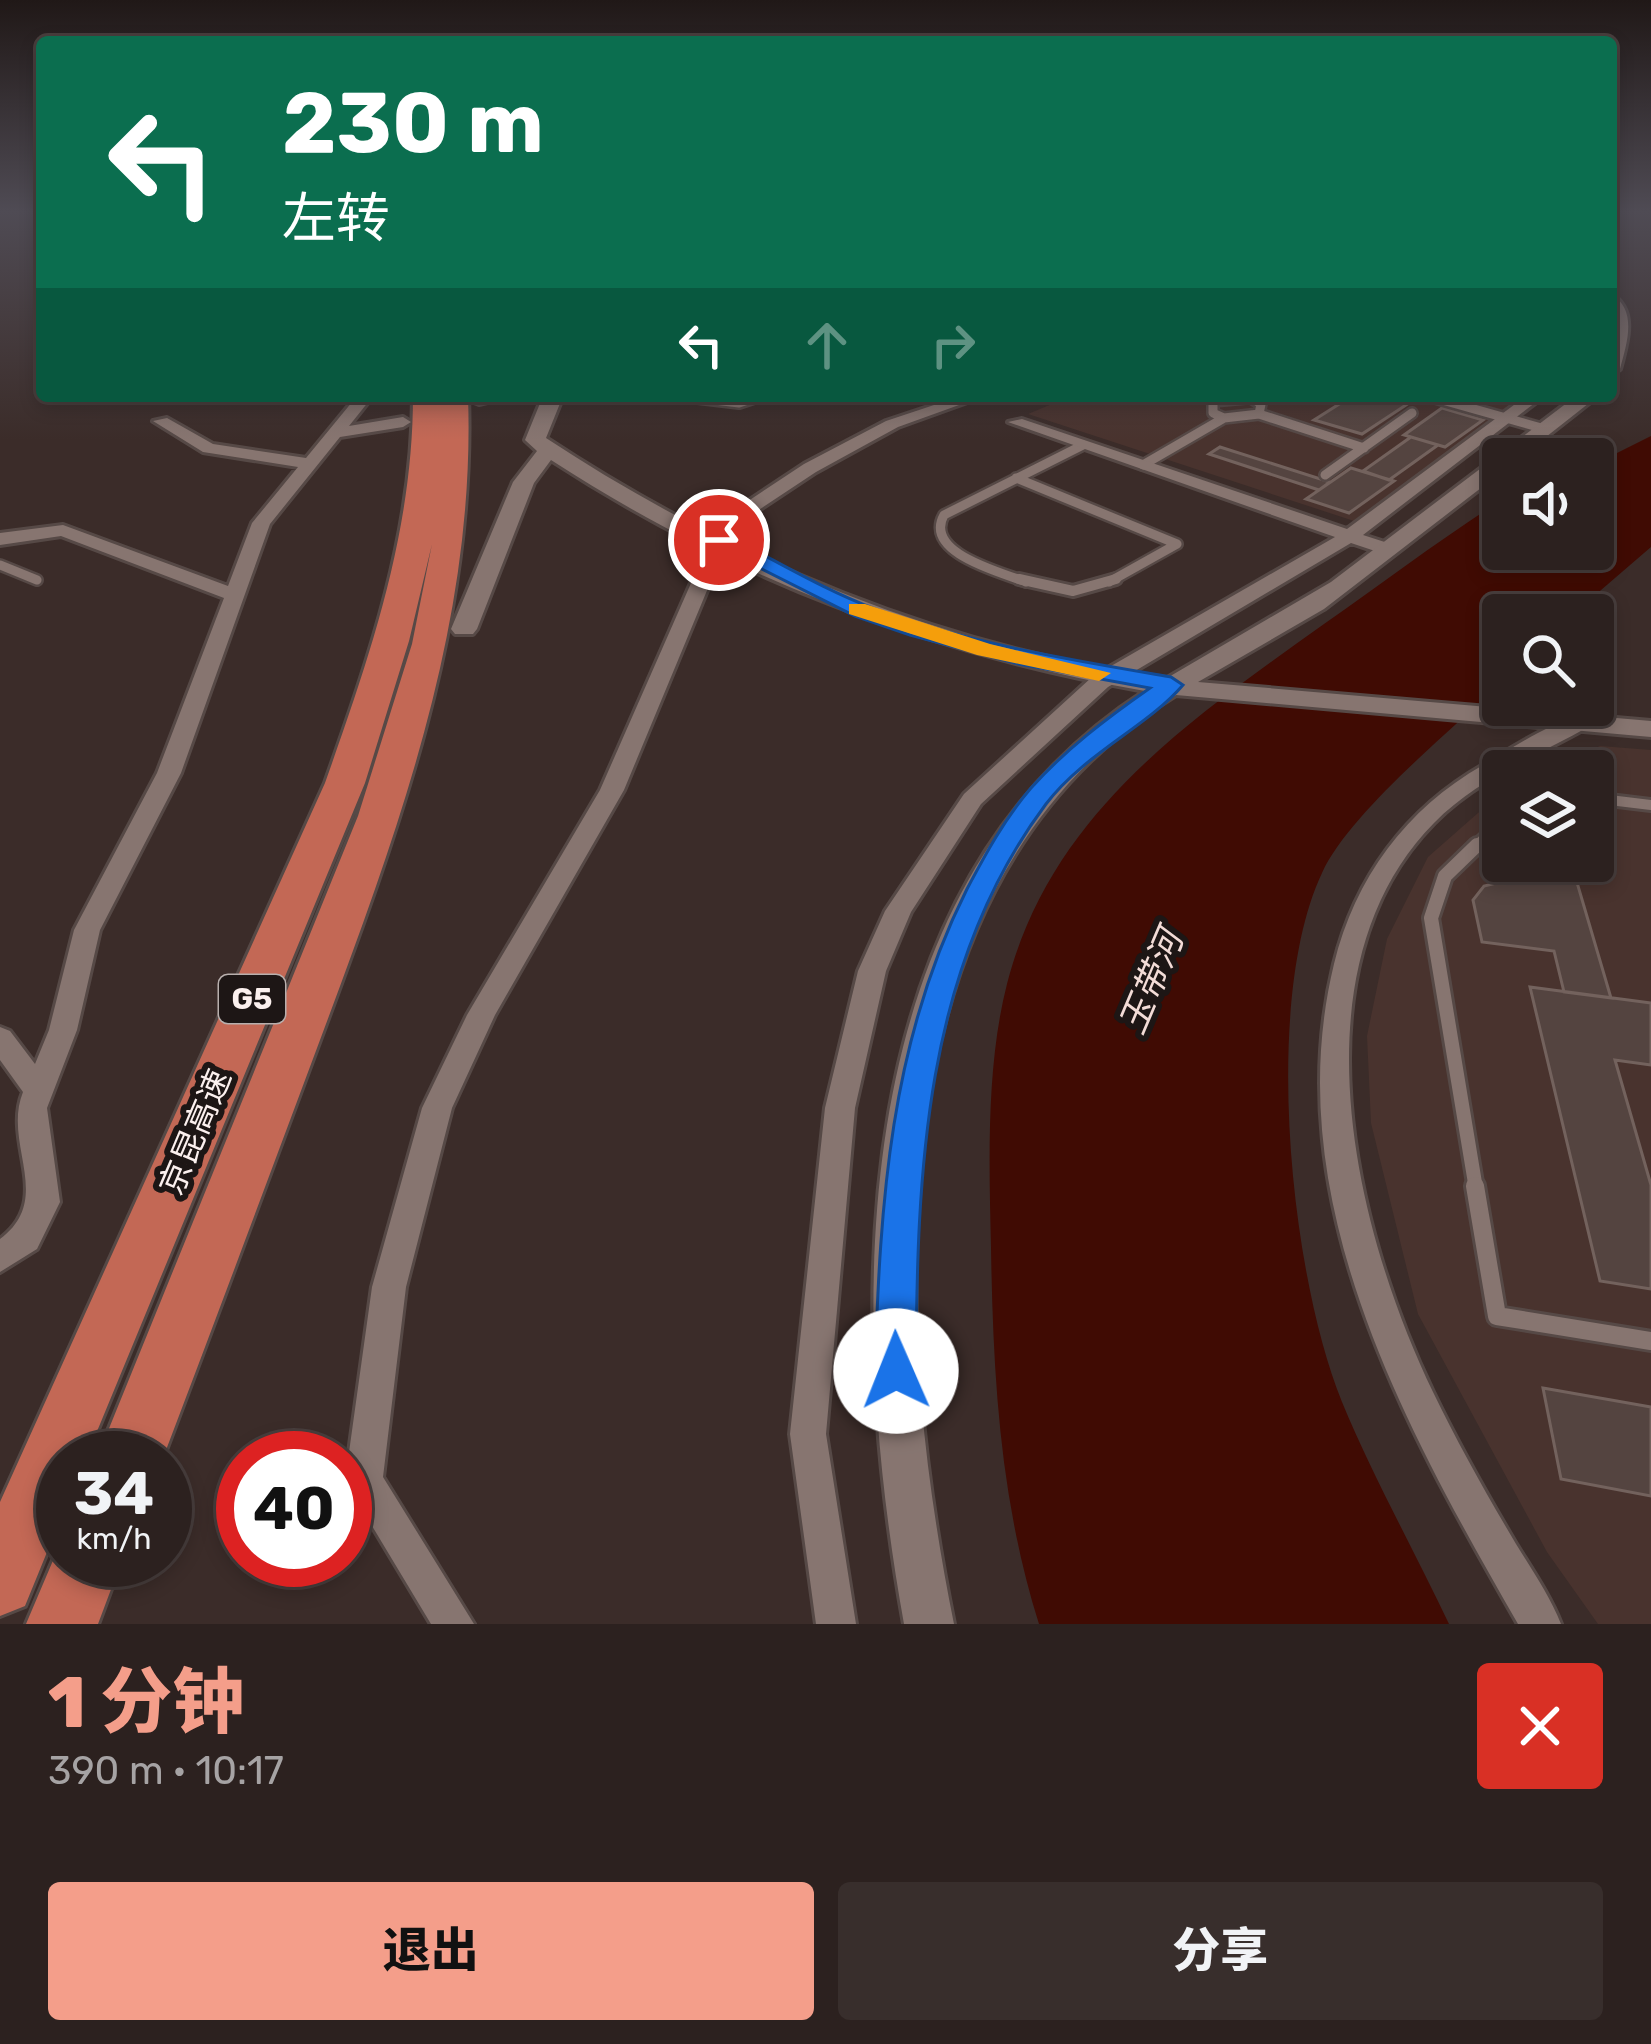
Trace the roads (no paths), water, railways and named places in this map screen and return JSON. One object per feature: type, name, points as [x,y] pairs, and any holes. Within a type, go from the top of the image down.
[{"type":"highway","name":"京昆高速","points":[[141,1431],[332,946],[390,776],[422,660],[446,545],[465,402]]},
{"type":"highway","name":"京昆高速","points":[[0,1580],[345,783],[379,681],[413,547],[415,409]]},
{"type":"highway","points":[[62,1624],[77,1587]]},
{"type":"street","points":[[1617,324],[1621,343],[1617,353]]},
{"type":"street","points":[[0,1258],[25,1238],[44,1202],[32,1119],[38,1090],[63,1030],[87,930],[169,773],[262,523],[360,402]]},
{"type":"street","points":[[551,402],[535,440],[862,612],[985,650],[1171,685],[1482,714]]},
{"type":"street","points":[[454,1624],[364,1480],[389,1287],[437,1108],[482,1015],[612,790],[714,537],[810,468],[892,424],[958,402]]},
{"type":"street","points":[[836,1624],[808,1434],[840,1108],[872,971],[898,911],[972,799],[1024,746],[1111,675],[1350,536],[1528,402]]},
{"type":"street","points":[[1532,438],[1579,402]]},
{"type":"street","points":[[335,433],[415,409]]},
{"type":"street","points":[[161,421],[209,448],[307,464]]},
{"type":"street","points":[[1016,422],[1388,549]]},
{"type":"street","points":[[464,629],[524,482],[549,449]]},
{"type":"street","points":[[929,1624],[902,1474],[895,1321],[898,1225],[920,1057],[950,955],[975,899],[1026,814],[1066,765],[1171,685],[1316,603],[1482,477]]},
{"type":"street","points":[[0,539],[63,530],[232,594]]},
{"type":"street","points":[[1614,725],[1651,729]]},
{"type":"street","points":[[1541,1624],[1455,1472],[1385,1326],[1346,1202],[1335,1075],[1351,947],[1386,867],[1434,810],[1573,726]]},
{"type":"street","points":[[0,1037],[38,1090]]},
{"type":"lane","points":[[1213,402],[1214,412],[1224,418]]},
{"type":"lane","points":[[1259,402],[1263,409],[1259,414]]},
{"type":"lane","points":[[1450,402],[1545,428]]},
{"type":"lane","points":[[1325,475],[1412,413]]},
{"type":"lane","points":[[1143,465],[1224,418],[1259,414],[1364,448]]},
{"type":"lane","points":[[1016,478],[1177,544],[1105,588],[1088,593],[1040,588],[950,549],[938,534],[944,515],[1016,478],[1083,445]]},
{"type":"lane","points":[[0,565],[38,580]]},
{"type":"lane","points":[[1614,801],[1651,805]]},
{"type":"lane","points":[[1482,841],[1445,877],[1431,918],[1497,1316],[1651,1341]]},
{"type":"water","name":"玉带河","points":[[1651,436],[1651,547],[1596,594],[1482,594],[1482,700],[1378,798],[1336,849],[1322,873],[1304,927],[1292,991],[1290,1137],[1308,1283],[1324,1348],[1354,1430],[1449,1624],[1039,1624],[1015,1531],[1001,1437],[990,1182],[995,1048],[1007,984],[1028,923],[1056,869],[1091,820],[1176,735],[1482,513],[1482,570],[1614,570],[1614,454]]}]
